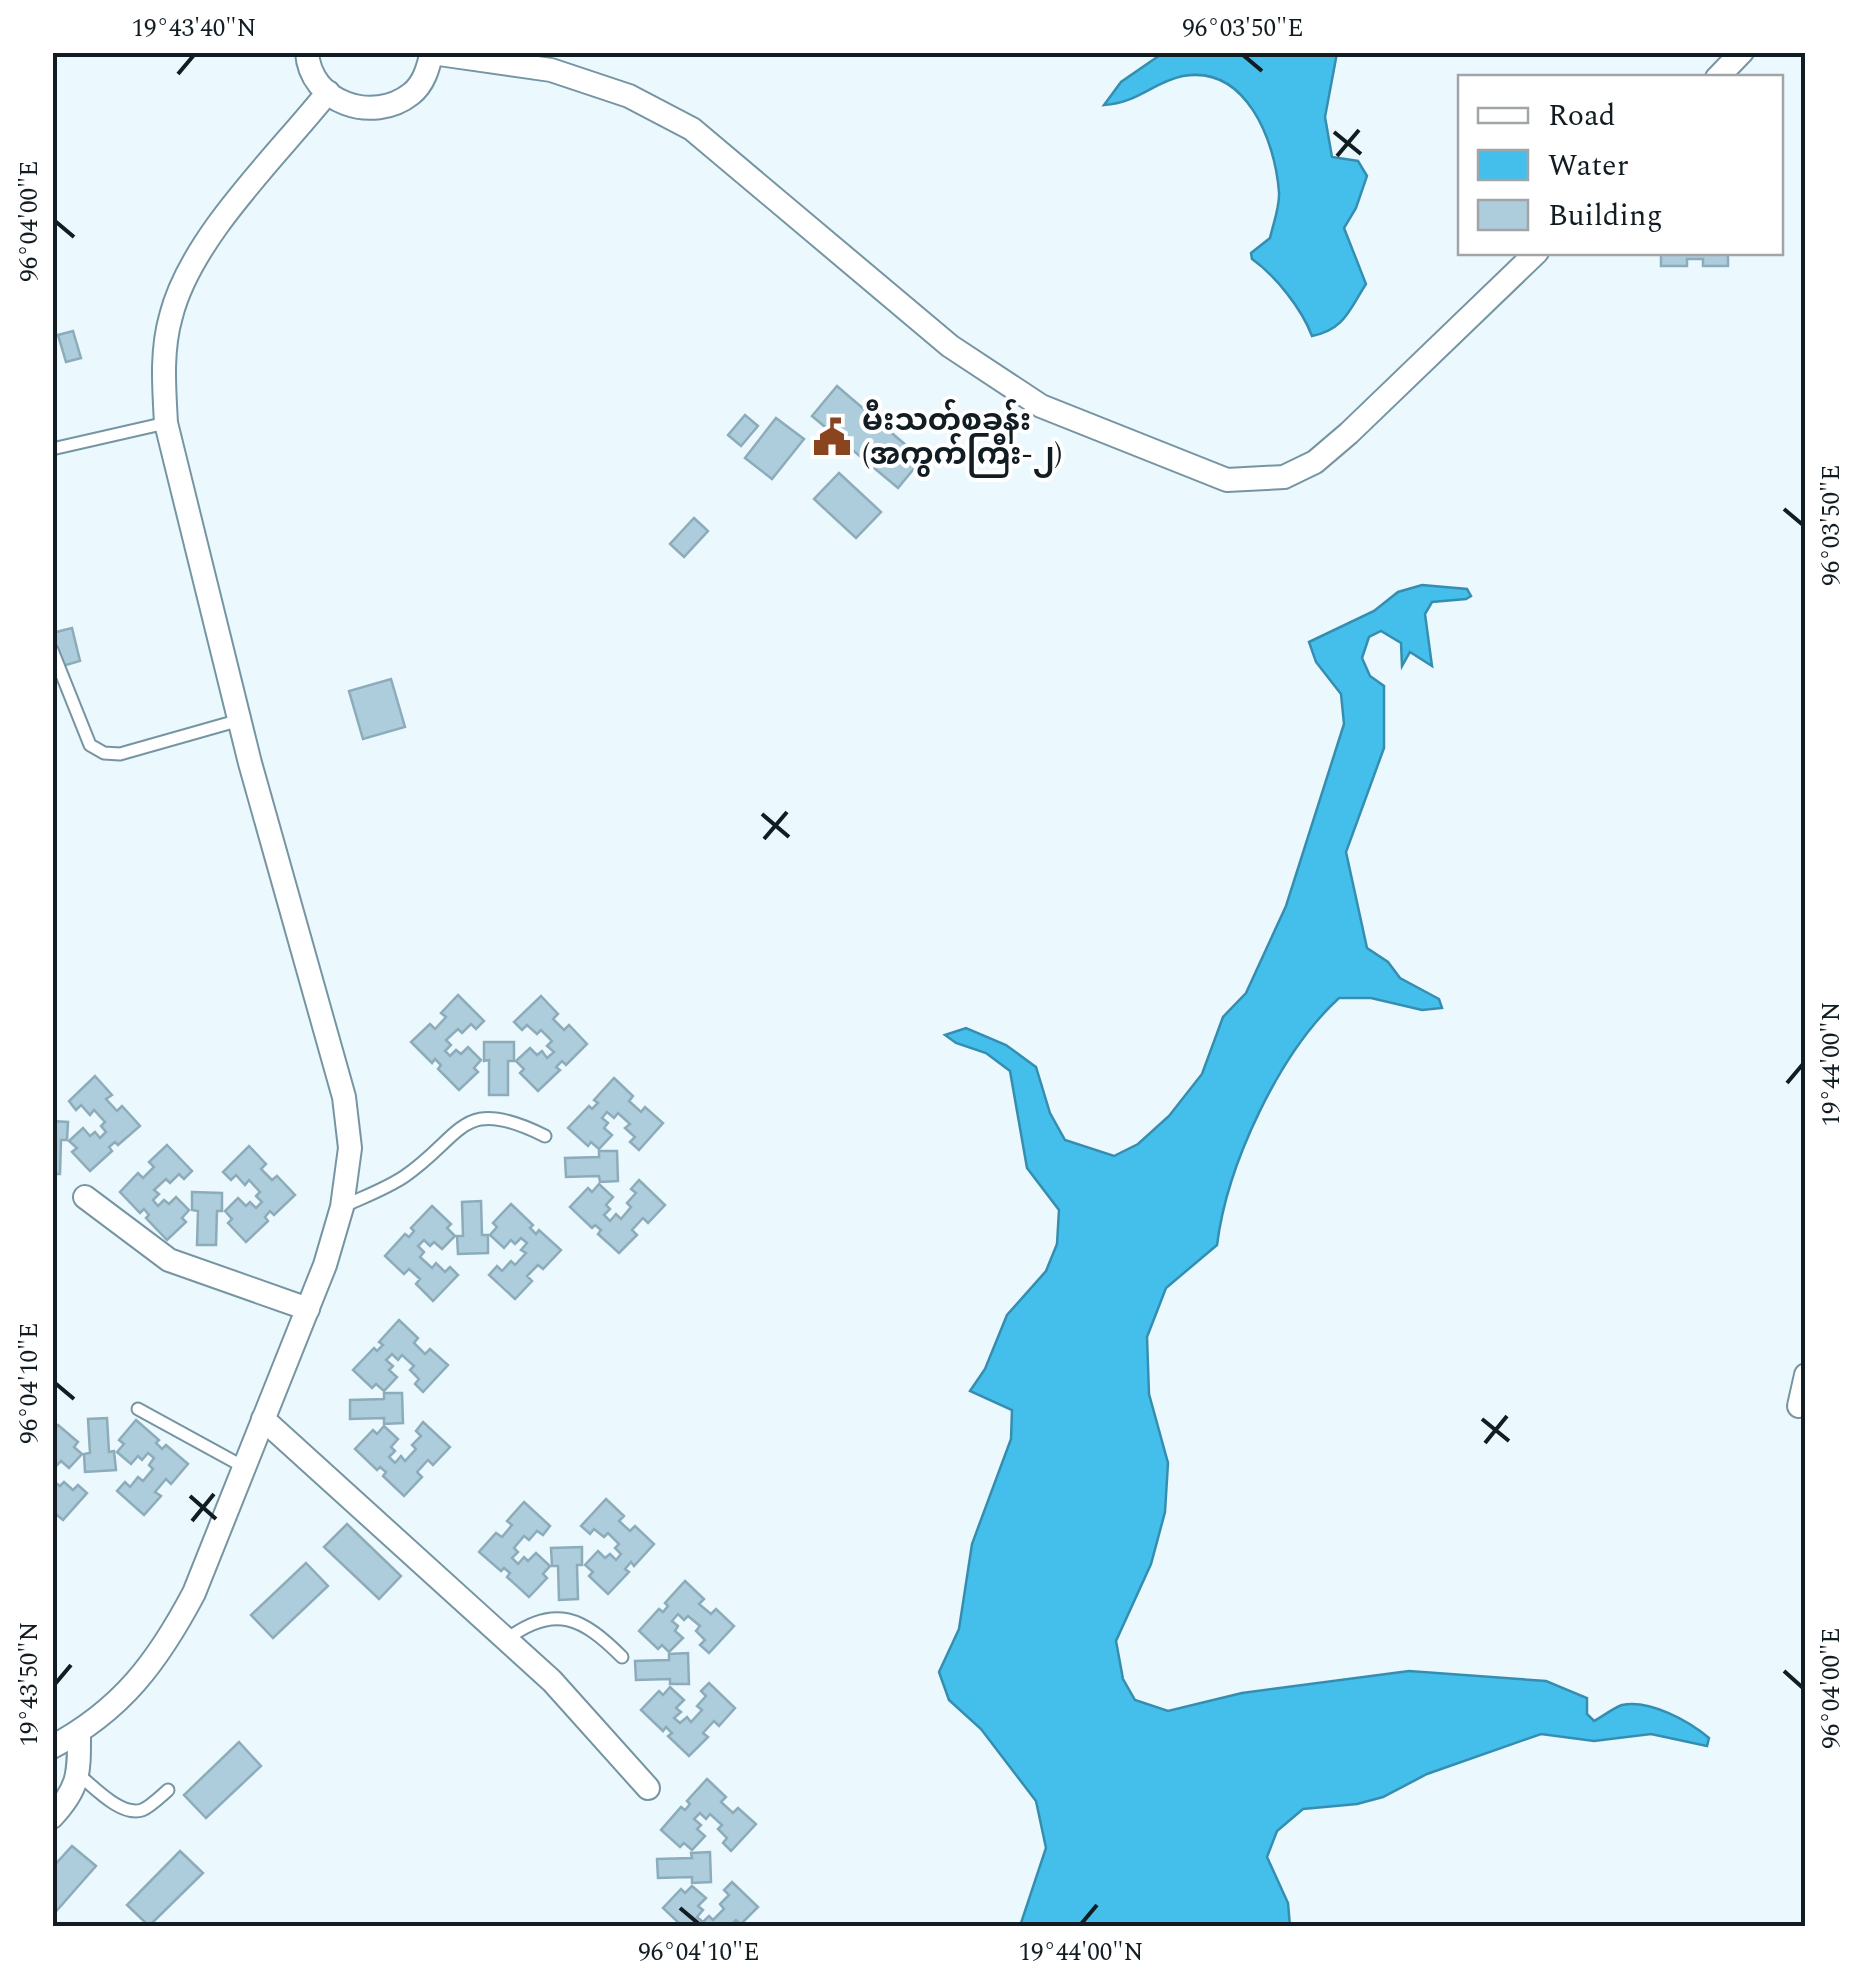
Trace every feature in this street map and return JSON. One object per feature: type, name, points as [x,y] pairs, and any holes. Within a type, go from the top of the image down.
[{"type":"street","points":[[307,52],[317,82],[336,100],[358,108],[383,108],[412,94],[426,74],[432,53],[552,70],[629,96],[692,129],[950,346],[1041,406],[1227,480],[1284,477],[1315,462],[1534,255]]},
{"type":"street","points":[[1721,75],[1742,52]]},
{"type":"street","points":[[52,1747],[78,1733],[138,1681],[168,1642],[194,1593],[308,1308],[342,1207],[350,1148],[344,1097],[240,720],[166,423],[163,368],[170,316],[188,271],[212,233],[328,92]]},
{"type":"street","points":[[85,1198],[168,1260],[308,1308]]},
{"type":"street","points":[[1799,1406],[1806,1375]]},
{"type":"street","points":[[263,1419],[552,1680],[648,1788]]},
{"type":"street","points":[[52,1817],[74,1791],[79,1775],[78,1733]]},
{"type":"lane","points":[[52,449],[166,423]]},
{"type":"lane","points":[[52,650],[90,745],[104,753],[120,754],[240,720]]},
{"type":"lane","points":[[342,1207],[403,1178],[448,1135],[470,1122],[494,1118],[521,1124],[544,1136]]},
{"type":"lane","points":[[138,1410],[244,1467]]},
{"type":"lane","points":[[507,1640],[530,1622],[546,1618],[568,1620],[597,1632],[622,1657]]},
{"type":"lane","points":[[79,1775],[120,1806],[132,1810],[140,1811],[168,1790]]},
{"type":"water","points":[[1163,53],[1337,53],[1325,117],[1332,157],[1358,161],[1367,176],[1344,228],[1366,284],[1345,317],[1332,329],[1312,336],[1287,293],[1252,259],[1251,253],[1270,238],[1279,192],[1271,150],[1253,110],[1240,94],[1224,82],[1205,76],[1183,76],[1104,105],[1121,82]]},
{"type":"water","points":[[1422,585],[1467,589],[1471,596],[1432,602],[1425,614],[1432,666],[1410,652],[1402,666],[1401,643],[1381,631],[1369,637],[1362,658],[1370,676],[1384,686],[1384,748],[1346,852],[1367,948],[1388,962],[1400,978],[1439,999],[1442,1008],[1422,1010],[1371,998],[1339,998],[1296,1049],[1259,1112],[1232,1180],[1217,1245],[1166,1288],[1147,1337],[1149,1394],[1168,1463],[1165,1512],[1151,1564],[1116,1641],[1123,1679],[1135,1700],[1168,1711],[1242,1693],[1409,1671],[1546,1681],[1587,1698],[1587,1714],[1594,1721],[1622,1705],[1644,1705],[1691,1725],[1709,1738],[1707,1746],[1651,1734],[1594,1741],[1541,1734],[1427,1774],[1383,1797],[1357,1804],[1303,1809],[1277,1831],[1267,1857],[1288,1903],[1290,1926],[1020,1926],[1046,1848],[1036,1801],[981,1729],[949,1700],[939,1672],[959,1629],[972,1544],[1011,1439],[1012,1410],[970,1391],[985,1369],[1007,1315],[1046,1271],[1057,1244],[1059,1210],[1027,1168],[1010,1071],[986,1053],[945,1035],[966,1028],[1006,1045],[1036,1067],[1050,1113],[1065,1140],[1114,1156],[1138,1144],[1169,1116],[1202,1074],[1223,1017],[1246,993],[1286,906],[1344,724],[1341,694],[1316,662],[1309,642],[1374,611],[1398,592]]},
{"type":"building","points":[[1661,255],[1728,255],[1728,266],[1703,266],[1703,259],[1687,259],[1687,266],[1661,266]]},
{"type":"building","points":[[73,331],[81,358],[66,362],[58,335]]},
{"type":"building","points":[[837,386],[922,459],[898,488],[812,416]]},
{"type":"building","points":[[745,415],[758,426],[741,446],[728,435]]},
{"type":"building","points":[[776,418],[804,439],[772,479],[745,458]]},
{"type":"building","points":[[839,473],[881,512],[856,538],[814,499]]},
{"type":"building","points":[[694,518],[708,531],[684,557],[670,544]]},
{"type":"building","points":[[72,628],[80,661],[52,669],[52,633]]},
{"type":"building","points":[[391,679],[405,727],[363,739],[349,691]]},
{"type":"building","points":[[458,995],[484,1021],[476,1029],[471,1024],[462,1033],[458,1029],[446,1040],[451,1045],[445,1051],[450,1056],[456,1050],[461,1054],[468,1047],[481,1060],[474,1068],[478,1072],[459,1090],[438,1069],[441,1065],[435,1059],[432,1063],[411,1042],[430,1024],[435,1029],[446,1017],[441,1013]]},
{"type":"building","points":[[541,996],[558,1014],[553,1019],[564,1030],[569,1025],[587,1044],[566,1065],[562,1061],[556,1067],[560,1070],[538,1091],[520,1073],[524,1069],[516,1061],[530,1048],[537,1055],[542,1051],[547,1058],[554,1052],[547,1046],[552,1041],[541,1030],[537,1034],[527,1025],[522,1030],[514,1022]]},
{"type":"building","points":[[484,1042],[514,1042],[514,1061],[508,1061],[508,1095],[489,1095],[489,1060],[484,1061]]},
{"type":"building","points":[[95,1076],[112,1095],[106,1099],[117,1111],[122,1106],[140,1126],[118,1145],[115,1142],[109,1147],[112,1151],[90,1171],[72,1152],[77,1148],[69,1141],[83,1128],[90,1136],[95,1132],[100,1138],[106,1132],[101,1126],[105,1122],[94,1110],[90,1115],[81,1105],[76,1110],[69,1101]]},
{"type":"building","points":[[614,1078],[633,1096],[629,1101],[641,1112],[645,1107],[663,1123],[639,1150],[630,1142],[635,1137],[625,1128],[630,1124],[618,1113],[614,1118],[607,1112],[602,1118],[608,1123],[604,1128],[612,1135],[599,1149],[591,1142],[588,1146],[568,1128],[589,1106],[592,1109],[598,1103],[594,1100]]},
{"type":"building","points":[[52,1121],[68,1122],[67,1140],[61,1140],[60,1174],[52,1174]]},
{"type":"building","points":[[167,1145],[192,1171],[184,1179],[179,1174],[170,1183],[166,1179],[154,1190],[159,1194],[153,1200],[158,1206],[164,1200],[169,1204],[176,1197],[189,1210],[182,1218],[186,1222],[167,1240],[146,1218],[149,1215],[144,1209],[140,1213],[120,1192],[138,1173],[143,1178],[154,1167],[149,1162]]},
{"type":"building","points":[[249,1146],[266,1164],[261,1169],[272,1180],[277,1176],[295,1195],[274,1215],[270,1211],[265,1217],[268,1221],[246,1242],[228,1223],[232,1219],[225,1211],[238,1198],[246,1206],[250,1202],[256,1208],[262,1202],[256,1196],[260,1192],[249,1180],[245,1185],[236,1175],[231,1180],[223,1172]]},
{"type":"building","points":[[599,1151],[617,1151],[618,1181],[600,1182],[599,1176],[566,1177],[565,1158],[599,1157]]},
{"type":"building","points":[[639,1180],[665,1205],[648,1223],[643,1218],[632,1230],[637,1235],[619,1253],[598,1234],[601,1230],[595,1225],[592,1228],[570,1207],[588,1188],[592,1192],[599,1184],[613,1197],[604,1215],[610,1221],[616,1214],[621,1219],[631,1207],[627,1203],[636,1193],[631,1189]]},
{"type":"building","points":[[192,1192],[222,1193],[216,1245],[197,1245],[198,1211],[192,1210]]},
{"type":"building","points":[[481,1201],[482,1235],[488,1235],[488,1253],[458,1254],[457,1236],[463,1236],[462,1202]]},
{"type":"building","points":[[511,1204],[533,1225],[530,1228],[536,1234],[539,1230],[561,1250],[543,1269],[538,1265],[527,1276],[532,1281],[515,1299],[489,1275],[497,1266],[502,1271],[511,1261],[515,1265],[526,1253],[521,1250],[527,1243],[521,1238],[515,1244],[511,1240],[504,1248],[490,1235],[497,1227],[493,1223]]},
{"type":"building","points":[[432,1206],[451,1224],[447,1228],[455,1236],[442,1249],[424,1240],[418,1246],[424,1252],[420,1257],[432,1268],[436,1263],[445,1272],[450,1267],[458,1275],[433,1301],[416,1284],[420,1279],[409,1269],[404,1274],[385,1256],[405,1234],[409,1237],[414,1231],[411,1228]]},
{"type":"building","points":[[399,1320],[418,1338],[414,1343],[425,1354],[430,1349],[448,1365],[423,1392],[415,1384],[419,1379],[410,1370],[414,1366],[402,1355],[398,1360],[392,1354],[386,1360],[397,1377],[384,1391],[376,1384],[372,1388],[353,1370],[374,1348],[377,1351],[383,1345],[379,1342]]},
{"type":"building","points":[[384,1393],[402,1393],[403,1423],[384,1424],[384,1418],[350,1419],[350,1400],[384,1399]]},
{"type":"building","points":[[107,1418],[109,1452],[114,1451],[116,1470],[85,1472],[84,1454],[90,1453],[88,1419]]},
{"type":"building","points":[[136,1420],[159,1440],[156,1443],[162,1449],[166,1445],[188,1464],[171,1484],[166,1479],[155,1492],[161,1496],[144,1515],[117,1491],[125,1482],[130,1487],[138,1477],[143,1481],[153,1469],[149,1465],[154,1458],[148,1453],[131,1464],[117,1452],[124,1444],[119,1440]]},
{"type":"building","points":[[423,1422],[450,1447],[433,1465],[428,1460],[417,1472],[422,1477],[404,1496],[383,1476],[386,1472],[380,1467],[377,1470],[355,1449],[373,1430],[377,1434],[384,1426],[398,1439],[389,1457],[395,1463],[401,1456],[405,1461],[416,1449],[412,1445],[421,1436],[416,1431]]},
{"type":"building","points":[[58,1425],[78,1442],[74,1447],[82,1454],[69,1468],[61,1461],[57,1465],[52,1461],[52,1431]]},
{"type":"building","points":[[52,1480],[60,1486],[64,1482],[73,1490],[78,1485],[87,1493],[63,1520],[52,1511]]},
{"type":"building","points":[[606,1499],[624,1516],[619,1521],[630,1531],[635,1526],[654,1544],[634,1566],[631,1562],[625,1569],[629,1572],[608,1594],[589,1576],[593,1572],[585,1565],[598,1551],[605,1558],[610,1554],[616,1560],[621,1554],[615,1548],[619,1544],[608,1533],[604,1537],[594,1529],[590,1534],[581,1526]]},
{"type":"building","points":[[524,1502],[550,1526],[543,1535],[537,1531],[529,1540],[524,1536],[514,1548],[518,1552],[512,1558],[518,1564],[536,1553],[550,1566],[543,1574],[547,1578],[529,1597],[507,1577],[510,1573],[504,1568],[501,1571],[479,1552],[496,1533],[502,1537],[512,1525],[507,1521]]},
{"type":"building","points":[[347,1524],[401,1576],[379,1599],[324,1547]]},
{"type":"building","points":[[582,1547],[582,1565],[577,1565],[578,1599],[559,1600],[558,1566],[552,1566],[551,1548]]},
{"type":"building","points":[[306,1563],[328,1586],[273,1638],[251,1615]]},
{"type":"building","points":[[685,1581],[704,1599],[699,1604],[711,1614],[716,1609],[734,1626],[709,1653],[700,1645],[705,1640],[696,1631],[700,1626],[688,1616],[684,1620],[678,1614],[672,1621],[683,1638],[669,1652],[662,1645],[658,1649],[639,1631],[659,1609],[663,1612],[668,1606],[665,1603]]},
{"type":"building","points":[[688,1653],[689,1684],[670,1684],[670,1679],[636,1680],[635,1661],[669,1660],[669,1654]]},
{"type":"building","points":[[709,1683],[735,1708],[719,1726],[714,1721],[703,1733],[708,1737],[689,1756],[668,1736],[672,1733],[666,1727],[663,1731],[641,1710],[659,1691],[663,1695],[670,1687],[684,1700],[676,1708],[681,1712],[674,1718],[680,1723],[687,1717],[691,1722],[702,1710],[697,1706],[706,1696],[701,1691]]},
{"type":"building","points":[[239,1742],[261,1766],[206,1818],[184,1795]]},
{"type":"building","points":[[707,1779],[726,1797],[721,1802],[733,1813],[738,1808],[756,1824],[731,1851],[723,1843],[727,1838],[718,1829],[722,1825],[710,1814],[706,1819],[700,1813],[694,1819],[705,1836],[692,1850],[684,1843],[680,1847],[661,1830],[681,1807],[685,1810],[690,1804],[687,1801]]},
{"type":"building","points":[[72,1846],[96,1866],[52,1916],[52,1868]]},
{"type":"building","points":[[180,1851],[203,1873],[149,1926],[127,1905]]},
{"type":"building","points":[[710,1852],[711,1882],[692,1883],[692,1877],[658,1878],[657,1859],[692,1858],[691,1853]]},
{"type":"building","points":[[732,1882],[758,1907],[741,1924],[736,1920],[729,1926],[682,1926],[663,1908],[681,1889],[685,1893],[692,1886],[706,1898],[698,1906],[703,1910],[697,1917],[703,1922],[709,1916],[713,1920],[724,1909],[720,1904],[729,1895],[724,1890]]},
{"type":"place","name":"မီးသတ်စခန်း (အကွက်ကြီး-၂)","points":[[832,437]]}]
